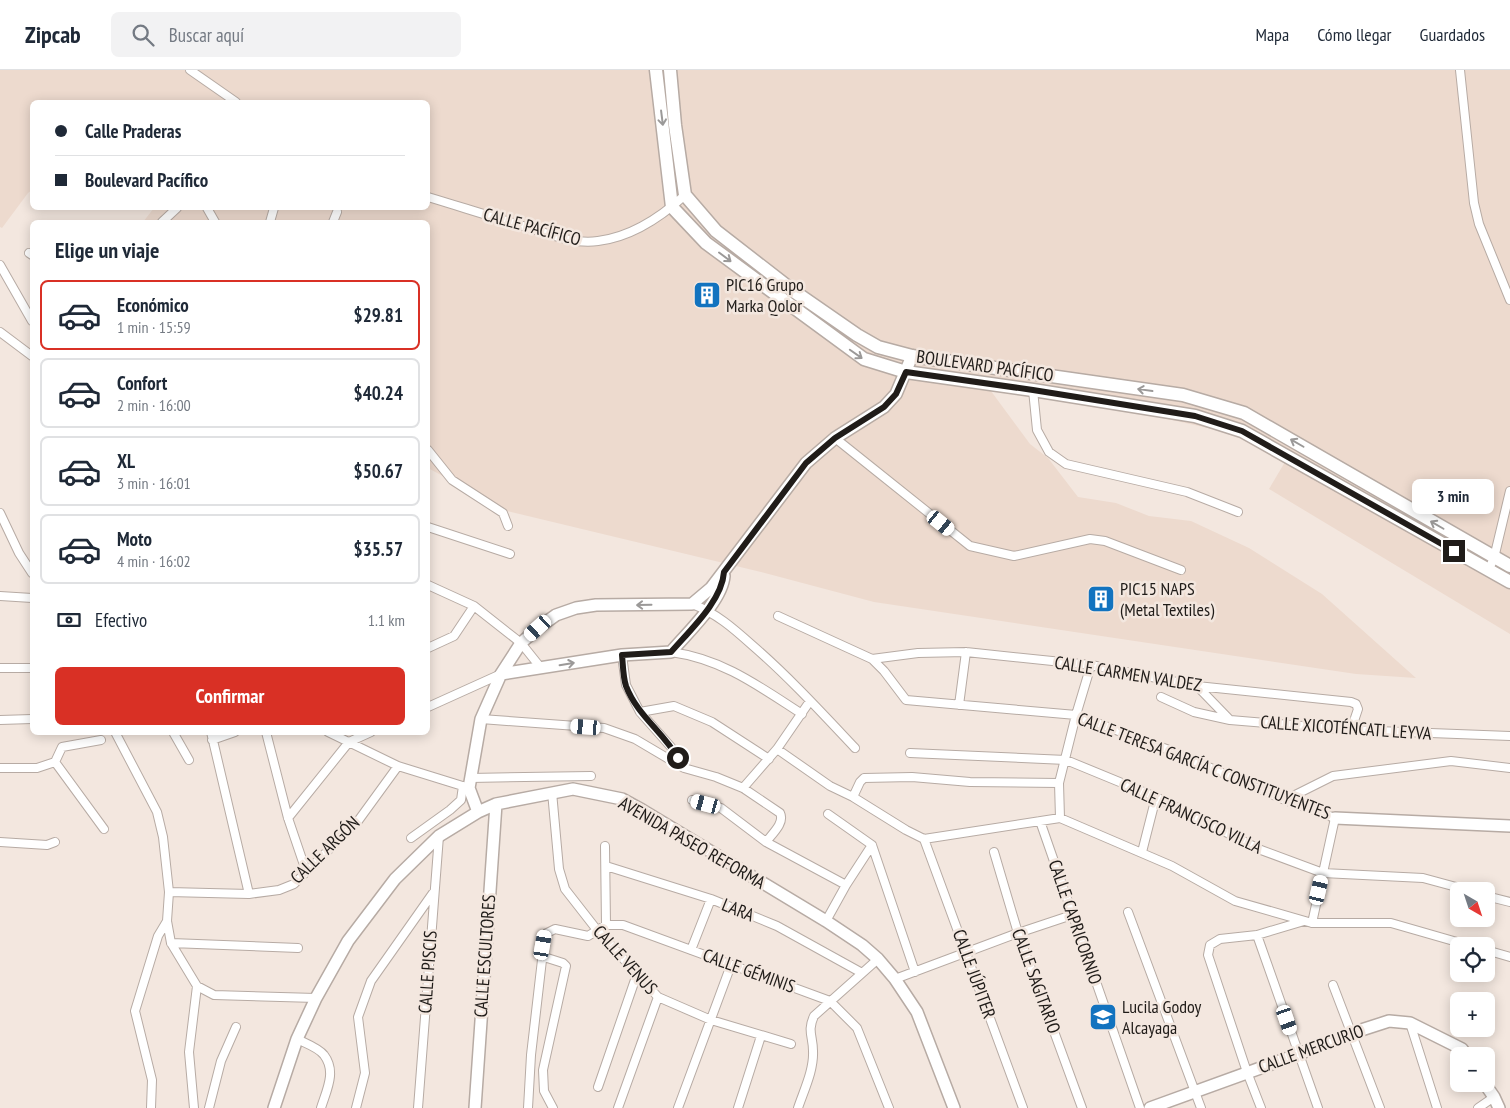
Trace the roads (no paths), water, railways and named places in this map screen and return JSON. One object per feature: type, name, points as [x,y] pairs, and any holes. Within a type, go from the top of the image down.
[{"type":"main road","points":[[656,70],[672,207]]},
{"type":"main road","points":[[670,70],[675,125],[685,195]]},
{"type":"main road","name":"BOULEVARD PACÍFICO","points":[[685,195],[716,231],[792,290],[857,335],[878,347],[912,356],[1183,395],[1244,413],[1510,566]]},
{"type":"main road","name":"BOULEVARD PACÍFICO","points":[[672,207],[706,243],[864,359],[906,372],[1195,416],[1242,431],[1510,582]]},
{"type":"main road","points":[[478,812],[467,784],[481,719],[501,674],[521,643],[556,616],[576,608],[596,605],[692,604],[711,588],[724,572],[806,463],[835,438],[884,407],[896,394],[912,356]]},
{"type":"main road","points":[[501,674],[622,655],[671,652],[714,601],[723,582],[724,572]]},
{"type":"main road","name":"AVENIDA PASEO REFORMA","points":[[274,1108],[297,1039],[316,998],[348,942],[395,880],[439,836],[478,812],[496,804],[573,789],[622,799],[826,921],[862,945],[878,959],[895,979],[917,1012],[954,1108]]},
{"type":"main road","name":"CALLE ESCULTORES","points":[[475,1108],[496,804]]},
{"type":"main road","name":"CALLE TERESA GARCÍA C CONSTITUYENTES","points":[[1335,818],[1510,826]]},
{"type":"main road","name":"CALLE MERCURIO","points":[[1150,1108],[1388,1021],[1410,1023],[1458,1047]]},
{"type":"main road","points":[[1491,1092],[1497,1103]]},
{"type":"street","points":[[190,70],[233,100]]},
{"type":"street","points":[[1460,70],[1474,203],[1478,224],[1510,300]]},
{"type":"street","name":"CALLE PACÍFICO","points":[[430,198],[550,234],[586,242],[614,238],[637,229],[672,207],[685,195]]},
{"type":"street","points":[[164,220],[175,210]]},
{"type":"street","points":[[335,220],[337,212]]},
{"type":"street","points":[[0,265],[30,318]]},
{"type":"street","points":[[0,332],[30,354]]},
{"type":"street","points":[[1033,390],[1037,430],[1049,452],[1066,464],[1187,492],[1238,512]]},
{"type":"street","points":[[835,438],[970,546],[1014,556],[1090,539],[1105,541],[1181,570]]},
{"type":"street","points":[[430,452],[452,480],[503,513],[508,526]]},
{"type":"street","points":[[1488,571],[1494,558],[1510,491]]},
{"type":"street","points":[[0,513],[19,553],[30,571]]},
{"type":"street","points":[[430,528],[510,554]]},
{"type":"street","points":[[430,586],[474,606],[521,643],[541,668]]},
{"type":"street","points":[[0,596],[30,598]]},
{"type":"street","points":[[692,604],[707,610],[727,623],[770,660],[855,748]]},
{"type":"street","points":[[430,647],[454,636],[474,606]]},
{"type":"street","name":"CALLE TERESA GARCÍA C CONSTITUYENTES","points":[[778,616],[872,659],[884,671],[906,700],[1017,708],[1076,715],[1169,750],[1285,800],[1335,818]]},
{"type":"street","points":[[671,652],[692,655],[734,671],[802,714]]},
{"type":"street","points":[[958,705],[966,652]]},
{"type":"street","name":"CALLE CARMEN VALDEZ","points":[[872,659],[918,653],[966,652],[1091,665],[1197,686],[1351,702],[1356,704],[1358,709],[1351,730]]},
{"type":"street","points":[[622,655],[626,685],[640,712],[672,747],[684,768]]},
{"type":"street","points":[[1060,818],[1059,783],[1091,665]]},
{"type":"street","points":[[0,668],[30,668]]},
{"type":"street","points":[[430,706],[501,674]]},
{"type":"street","points":[[1197,686],[1230,720]]},
{"type":"street","name":"CALLE XICOTÉNCATL LEYVA","points":[[1161,697],[1194,712],[1230,720],[1351,730],[1510,736]]},
{"type":"street","points":[[743,788],[777,749],[810,701]]},
{"type":"street","points":[[640,712],[674,706],[712,722],[769,758]]},
{"type":"street","points":[[0,720],[30,719]]},
{"type":"street","points":[[481,719],[604,728],[635,739],[684,768],[716,777],[743,788],[780,813],[782,817],[781,822],[766,842]]},
{"type":"street","points":[[117,735],[157,812],[163,837],[169,892],[167,921],[171,943],[197,986],[214,995],[316,998]]},
{"type":"street","points":[[175,735],[189,760]]},
{"type":"street","points":[[267,735],[288,818],[306,871]]},
{"type":"street","points":[[334,735],[398,766],[467,784],[591,776]]},
{"type":"street","points":[[288,818],[349,742],[364,735]]},
{"type":"street","points":[[212,736],[249,894]]},
{"type":"street","points":[[0,768],[36,768],[55,762],[62,746],[101,740]]},
{"type":"street","points":[[777,749],[830,786],[853,797],[924,839],[1060,818],[1172,866],[1235,901],[1308,922]]},
{"type":"street","name":"CALLE FRANCISCO VILLA","points":[[910,753],[1066,760],[1156,797],[1261,850],[1323,873],[1423,878],[1450,885]]},
{"type":"street","points":[[1285,800],[1333,776],[1451,761],[1510,768]]},
{"type":"street","points":[[55,762],[104,829]]},
{"type":"street","name":"CALLE ARGÓN","points":[[169,892],[249,894],[279,890],[294,884],[358,821],[398,766]]},
{"type":"street","points":[[853,797],[864,778],[912,777],[970,782],[1059,783]]},
{"type":"street","points":[[411,838],[461,800],[467,784]]},
{"type":"street","name":"CALLE VENUS","points":[[552,792],[559,869],[565,890],[597,930],[658,997],[711,1020],[791,1044]]},
{"type":"street","points":[[1142,852],[1156,797]]},
{"type":"street","points":[[692,800],[721,808],[766,842],[846,885]]},
{"type":"street","points":[[828,814],[872,845],[915,972]]},
{"type":"street","points":[[1308,922],[1323,873],[1335,818]]},
{"type":"street","name":"CALLE CAPRICORNIO","points":[[1040,820],[1140,1108]]},
{"type":"street","name":"CALLE PISCIS","points":[[418,1108],[439,836]]},
{"type":"street","name":"CALLE JÚPITER","points":[[924,839],[1023,1108]]},
{"type":"street","points":[[0,842],[47,845],[55,842]]},
{"type":"street","points":[[826,921],[846,885],[872,845]]},
{"type":"street","points":[[528,1108],[530,1055],[545,934],[555,928],[588,936],[606,925],[605,846]]},
{"type":"street","name":"CALLE SAGITARIO","points":[[994,852],[1018,933],[1082,1108]]},
{"type":"street","name":"LARA","points":[[606,866],[711,899],[777,926],[862,973]]},
{"type":"street","points":[[356,1108],[365,1073],[358,1016],[371,981],[434,892]]},
{"type":"street","points":[[1495,898],[1510,902]]},
{"type":"street","points":[[692,950],[711,899]]},
{"type":"street","points":[[1128,912],[1201,1108]]},
{"type":"street","points":[[895,979],[1072,914]]},
{"type":"street","points":[[151,1108],[152,1080],[135,1011],[158,936],[167,921]]},
{"type":"street","points":[[1261,1108],[1208,955],[1210,945],[1220,939],[1257,935],[1308,922],[1391,923],[1450,940]]},
{"type":"street","name":"CALLE GÉMINIS","points":[[606,925],[623,925],[830,1001],[857,1028],[889,1108]]},
{"type":"street","points":[[1257,935],[1318,1108]]},
{"type":"street","points":[[171,943],[298,948]]},
{"type":"street","points":[[1495,953],[1510,957]]},
{"type":"street","points":[[541,956],[563,963],[566,966],[542,1070],[544,1090],[552,1108]]},
{"type":"street","points":[[798,1108],[811,1071],[813,1051],[810,1026],[814,1016],[878,959]]},
{"type":"street","points":[[678,1108],[731,965]]},
{"type":"street","points":[[598,1087],[637,974]]},
{"type":"street","points":[[1333,985],[1380,1108]]},
{"type":"street","points":[[194,1108],[189,1052],[197,986]]},
{"type":"street","points":[[618,1108],[658,997]]},
{"type":"street","points":[[1410,1023],[1437,1108]]},
{"type":"street","points":[[209,1108],[221,1061],[236,1027]]},
{"type":"street","points":[[738,1108],[761,1036]]},
{"type":"street","points":[[297,1039],[323,1054],[330,1067],[330,1079],[321,1108]]},
{"type":"street","points":[[530,1055],[546,1058]]},
{"type":"street","points":[[1478,1108],[1497,1103]]},
{"type":"place","name":"PIC16 Grupo Marka Qolor","points":[[707,295]]},
{"type":"place","name":"PIC15 NAPS (Metal Textiles)","points":[[1101,599]]},
{"type":"place","name":"Lucila Godoy Alcayaga","points":[[1103,1017]]}]
